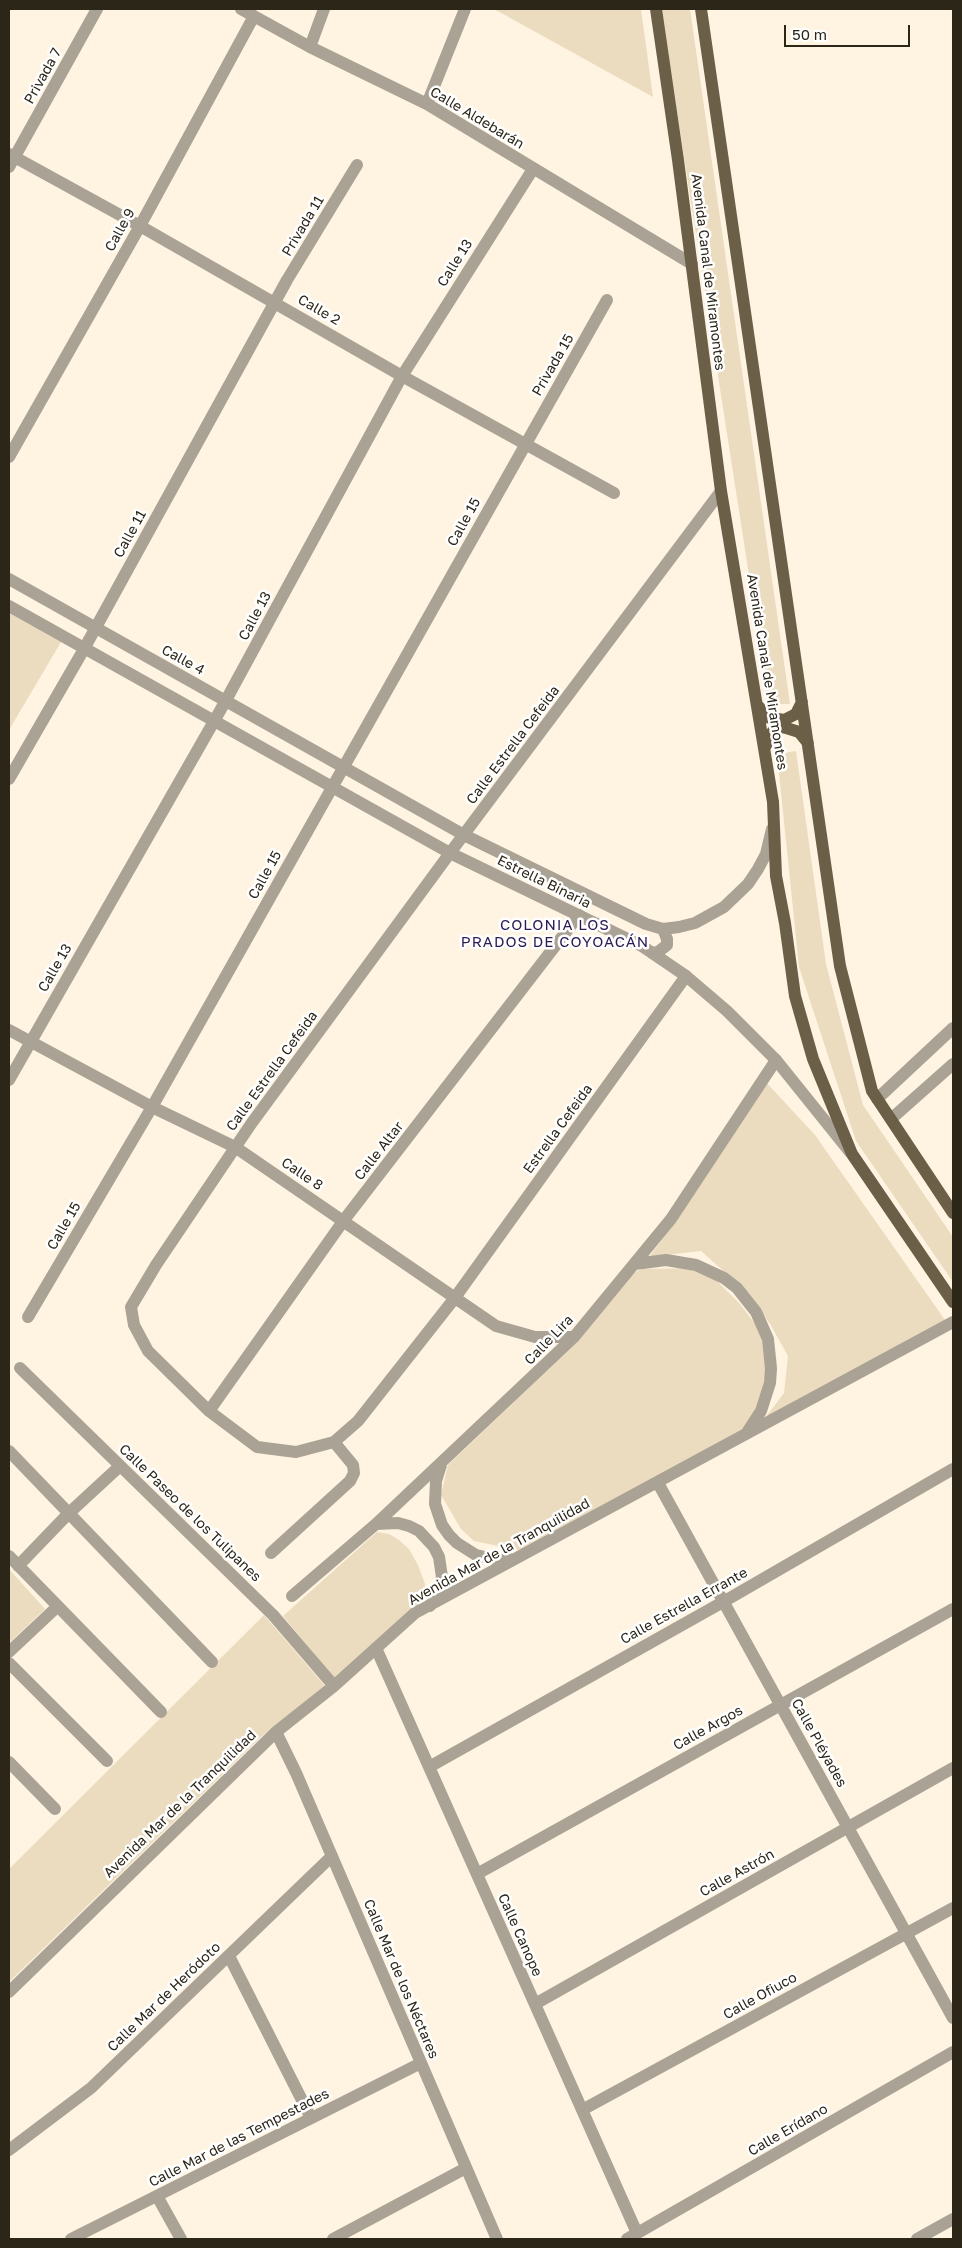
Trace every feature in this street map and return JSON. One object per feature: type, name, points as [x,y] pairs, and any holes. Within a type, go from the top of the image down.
[{"type":"main road","name":"Avenida Canal de Miramontes","points":[[656,9],[692,264],[721,491],[759,708],[773,802],[776,876],[785,923],[795,996],[812,1059],[852,1154],[953,1302]]},
{"type":"main road","name":"Avenida Canal de Miramontes","points":[[701,9],[840,966],[872,1091],[953,1213]]},
{"type":"main road","points":[[759,708],[766,717],[784,720],[796,714],[802,702]]},
{"type":"main road","points":[[765,748],[773,731],[783,727],[789,727],[799,732],[808,743]]},
{"type":"street","name":"Privada 7","points":[[11,160],[97,9]]},
{"type":"street","name":"Calle Aldebarán","points":[[241,9],[310,46],[427,104],[692,264]]},
{"type":"street","points":[[310,46],[324,9]]},
{"type":"street","points":[[427,104],[465,9]]},
{"type":"street","name":"Calle 9","points":[[9,457],[140,226],[254,16]]},
{"type":"street","name":"Calle 2","points":[[11,160],[140,226],[276,302],[402,376],[614,493]]},
{"type":"street","name":"Privada 11","points":[[276,302],[357,165]]},
{"type":"street","name":"Calle 13","points":[[9,1080],[225,702],[402,376],[533,169]]},
{"type":"street","name":"Privada 15","points":[[524,444],[607,300]]},
{"type":"street","name":"Calle 11","points":[[9,779],[84,649],[276,302]]},
{"type":"street","name":"Calle 15","points":[[28,1317],[152,1107],[524,444]]},
{"type":"street","name":"Calle Estrella Cefeida","points":[[454,1299],[358,1421],[334,1442],[296,1452],[257,1447],[209,1411],[148,1351],[134,1325],[131,1307],[156,1265],[235,1147],[450,853],[721,491]]},
{"type":"street","name":"Calle 4","points":[[9,579],[342,768]]},
{"type":"street","points":[[9,606],[332,788]]},
{"type":"street","name":"Estrella Binaria","points":[[342,768],[464,835],[646,924],[663,929]]},
{"type":"street","name":"Estrella Binaria","points":[[332,788],[450,853],[642,946],[686,976],[727,1011],[776,1060],[852,1154]]},
{"type":"street","points":[[652,953],[663,949],[666,944],[667,939],[663,929],[679,927],[710,916],[724,908],[748,884],[766,854],[773,819],[773,802]]},
{"type":"street","name":"Calle Altar","points":[[209,1411],[344,1220],[579,915]]},
{"type":"street","name":"Estrella Cefeida","points":[[454,1299],[686,976]]},
{"type":"street","points":[[877,1099],[953,1028]]},
{"type":"street","name":"Calle 8","points":[[9,1030],[152,1107],[235,1147],[496,1326],[535,1337],[574,1337]]},
{"type":"street","name":"Calle Lira","points":[[292,1596],[376,1524],[574,1337],[671,1219],[776,1060]]},
{"type":"street","points":[[890,1119],[953,1064]]},
{"type":"street","points":[[635,1264],[666,1260],[696,1265],[724,1278],[737,1288],[756,1312],[768,1339],[771,1369],[770,1383],[761,1411],[745,1436]]},
{"type":"street","name":"Avenida Mar de la Tranquilidad","points":[[9,1992],[276,1732],[334,1686],[415,1613],[522,1557],[953,1322]]},
{"type":"street","name":"Calle Paseo de los Tulipanes","points":[[20,1368],[274,1615],[334,1686]]},
{"type":"street","points":[[271,1553],[350,1481],[354,1473],[353,1465],[334,1442]]},
{"type":"street","points":[[9,1451],[212,1662]]},
{"type":"street","points":[[444,1460],[436,1481],[435,1498],[438,1515],[449,1535],[466,1550],[488,1559],[499,1560],[522,1557]]},
{"type":"street","points":[[18,1566],[69,1513],[120,1466]]},
{"type":"street","name":"Calle Estrella Errante","points":[[429,1767],[723,1602],[953,1469]]},
{"type":"street","name":"Calle Pléyades","points":[[658,1483],[953,2018]]},
{"type":"street","points":[[376,1524],[398,1523],[409,1526],[419,1531],[434,1547],[439,1557],[442,1577],[436,1598],[430,1606]]},
{"type":"street","points":[[9,1556],[161,1712]]},
{"type":"street","points":[[9,1652],[58,1606]]},
{"type":"street","name":"Calle Argos","points":[[477,1874],[953,1609]]},
{"type":"street","name":"Calle Canope","points":[[376,1648],[582,2110],[632,2236]]},
{"type":"street","points":[[9,1663],[107,1761]]},
{"type":"street","name":"Calle Mar de los Néctares","points":[[276,1732],[332,1856],[497,2239]]},
{"type":"street","points":[[9,1762],[55,1809]]},
{"type":"street","name":"Calle Astrón","points":[[535,2004],[953,1768]]},
{"type":"street","name":"Calle Mar de Heródoto","points":[[9,2150],[91,2088],[332,1856]]},
{"type":"street","name":"Calle Ofiuco","points":[[582,2110],[953,1908]]},
{"type":"street","points":[[229,1956],[311,2118]]},
{"type":"street","name":"Calle Erídano","points":[[632,2236],[953,2052]]},
{"type":"street","name":"Calle Mar de las Tempestades","points":[[71,2239],[421,2062]]},
{"type":"street","points":[[333,2239],[466,2168]]},
{"type":"street","points":[[157,2196],[181,2239]]},
{"type":"street","points":[[918,2239],[953,2219]]},
{"type":"shaded area","points":[[494,9],[641,9],[653,97]]},
{"type":"shaded area","points":[[661,9],[690,9],[790,704],[769,704]]},
{"type":"shaded area","points":[[9,613],[61,642],[9,730]]},
{"type":"shaded area","points":[[796,751],[826,964],[863,1105],[953,1237],[953,1282],[856,1141],[799,967],[777,754]]},
{"type":"shaded area","points":[[765,1081],[815,1135],[945,1320],[762,1422],[784,1393],[788,1356],[770,1324],[746,1291],[701,1251],[649,1257],[680,1216]]},
{"type":"shaded area","points":[[697,1268],[713,1277],[740,1304],[775,1350],[777,1364],[771,1392],[741,1433],[522,1551],[474,1541],[461,1529],[441,1495],[448,1465],[512,1404],[631,1274],[642,1269]]},
{"type":"shaded area","points":[[377,1532],[389,1534],[409,1549],[418,1565],[425,1584],[424,1603],[334,1678],[283,1616]]},
{"type":"shaded area","points":[[9,1569],[45,1609],[9,1643]]},
{"type":"shaded area","points":[[264,1615],[325,1686],[261,1737],[9,1982],[9,1869]]},
{"type":"district","name":"COLONIA LOS PRADOS DE COYOACÁN","points":[[555,934]]}]
